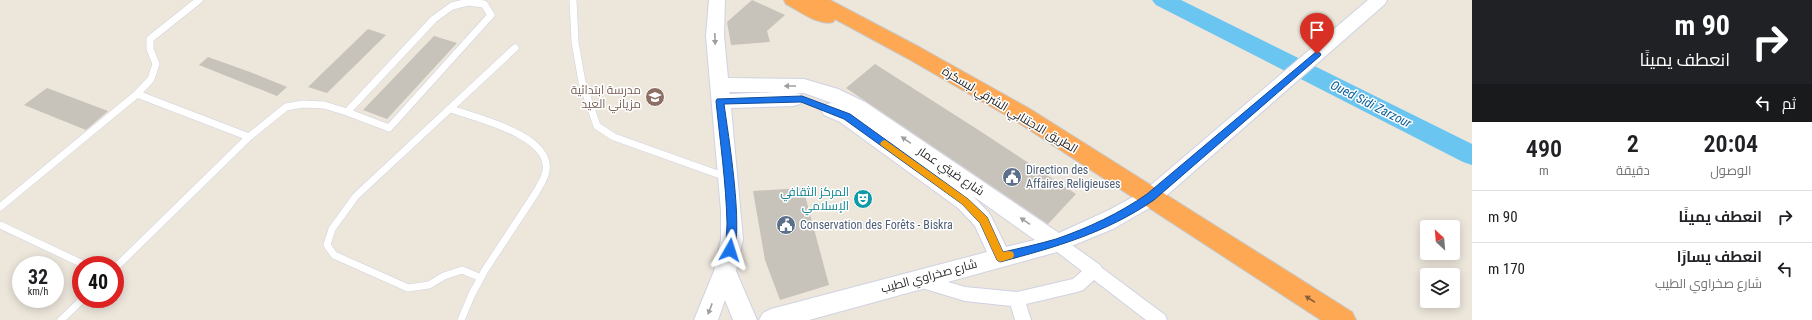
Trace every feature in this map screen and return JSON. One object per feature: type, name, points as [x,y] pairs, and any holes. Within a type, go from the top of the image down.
[{"type":"highway","name":"الطريق الاجتنابي الشرقي لبسكرة","points":[[793,0],[911,64],[999,115],[1343,320]]},
{"type":"highway","name":"الطريق الاجتنابي الشرقي لبسكرة","points":[[814,0],[914,53],[1023,115],[1315,320]]},
{"type":"street","points":[[706,320],[725,271],[732,239],[715,36],[717,0]]},
{"type":"street","name":"شارع صخراوي الطيب","points":[[771,320],[1000,257],[1057,243],[1090,230],[1144,201],[1380,0]]},
{"type":"street","points":[[719,93],[802,99],[853,112],[965,202],[983,220],[1000,257]]},
{"type":"street","name":"شارع ضيتي عمار","points":[[853,112],[1006,208],[1095,270],[1159,320]]},
{"type":"street","points":[[983,220],[1006,208]]},
{"type":"street","points":[[916,280],[965,294],[1017,299],[1077,285],[1095,270]]},
{"type":"street","points":[[725,271],[745,320]]},
{"type":"street","points":[[1017,299],[1023,320]]},
{"type":"lane","points":[[0,207],[138,94],[151,79],[156,64],[150,49],[150,39],[199,0]]},
{"type":"lane","points":[[573,0],[575,42],[582,82],[597,126],[614,137],[727,178]]},
{"type":"lane","points":[[124,259],[249,137],[286,107],[304,104],[324,105],[389,128],[491,15],[484,4],[465,1],[449,7],[434,19],[347,112]]},
{"type":"lane","points":[[481,278],[462,270],[444,276],[429,285],[408,288],[334,255],[327,245],[332,229],[356,196],[452,109],[515,48]]},
{"type":"lane","points":[[138,94],[249,137]]},
{"type":"lane","points":[[452,109],[524,136],[535,144],[544,155],[547,171],[529,203],[498,248],[468,299],[461,320]]},
{"type":"lane","points":[[0,225],[72,259]]},
{"type":"lane","points":[[61,320],[74,308]]},
{"type":"building","points":[[752,0],[785,15],[767,31],[770,42],[731,45],[727,22]]},
{"type":"building","points":[[368,29],[386,35],[327,93],[308,87]]},
{"type":"building","points":[[434,36],[457,43],[387,119],[363,110]]},
{"type":"building","points":[[208,57],[287,87],[277,96],[199,65]]},
{"type":"building","points":[[875,64],[1076,194],[1048,224],[846,88]]},
{"type":"building","points":[[47,88],[108,111],[86,130],[24,105]]},
{"type":"building","name":"Conservation des Forêts - Biskra","points":[[803,188],[829,285],[780,300],[765,260],[753,191]]},
{"type":"waterway","name":"Oued Sidi Zarzour","points":[[1163,0],[1472,155]]},
{"type":"slow traffic","points":[[885,144],[965,202],[983,220],[1000,257],[1009,255]]},
{"type":"place","name":"مدرسة ابتدائية مزياني العيد","points":[[655,97]]},
{"type":"place","name":"Direction des Affaires Religieuses","points":[[1012,177]]},
{"type":"place","name":"المركز الثقافي الإسلامي","points":[[863,199]]},
{"type":"place","name":"Conservation des Forêts - Biskra","points":[[786,225]]},
{"type":"route","points":[[730,250],[732,239],[731,211],[720,101],[802,99],[847,117],[965,202],[983,220],[1000,257],[1057,243],[1090,230],[1151,197],[1317,54]]}]
